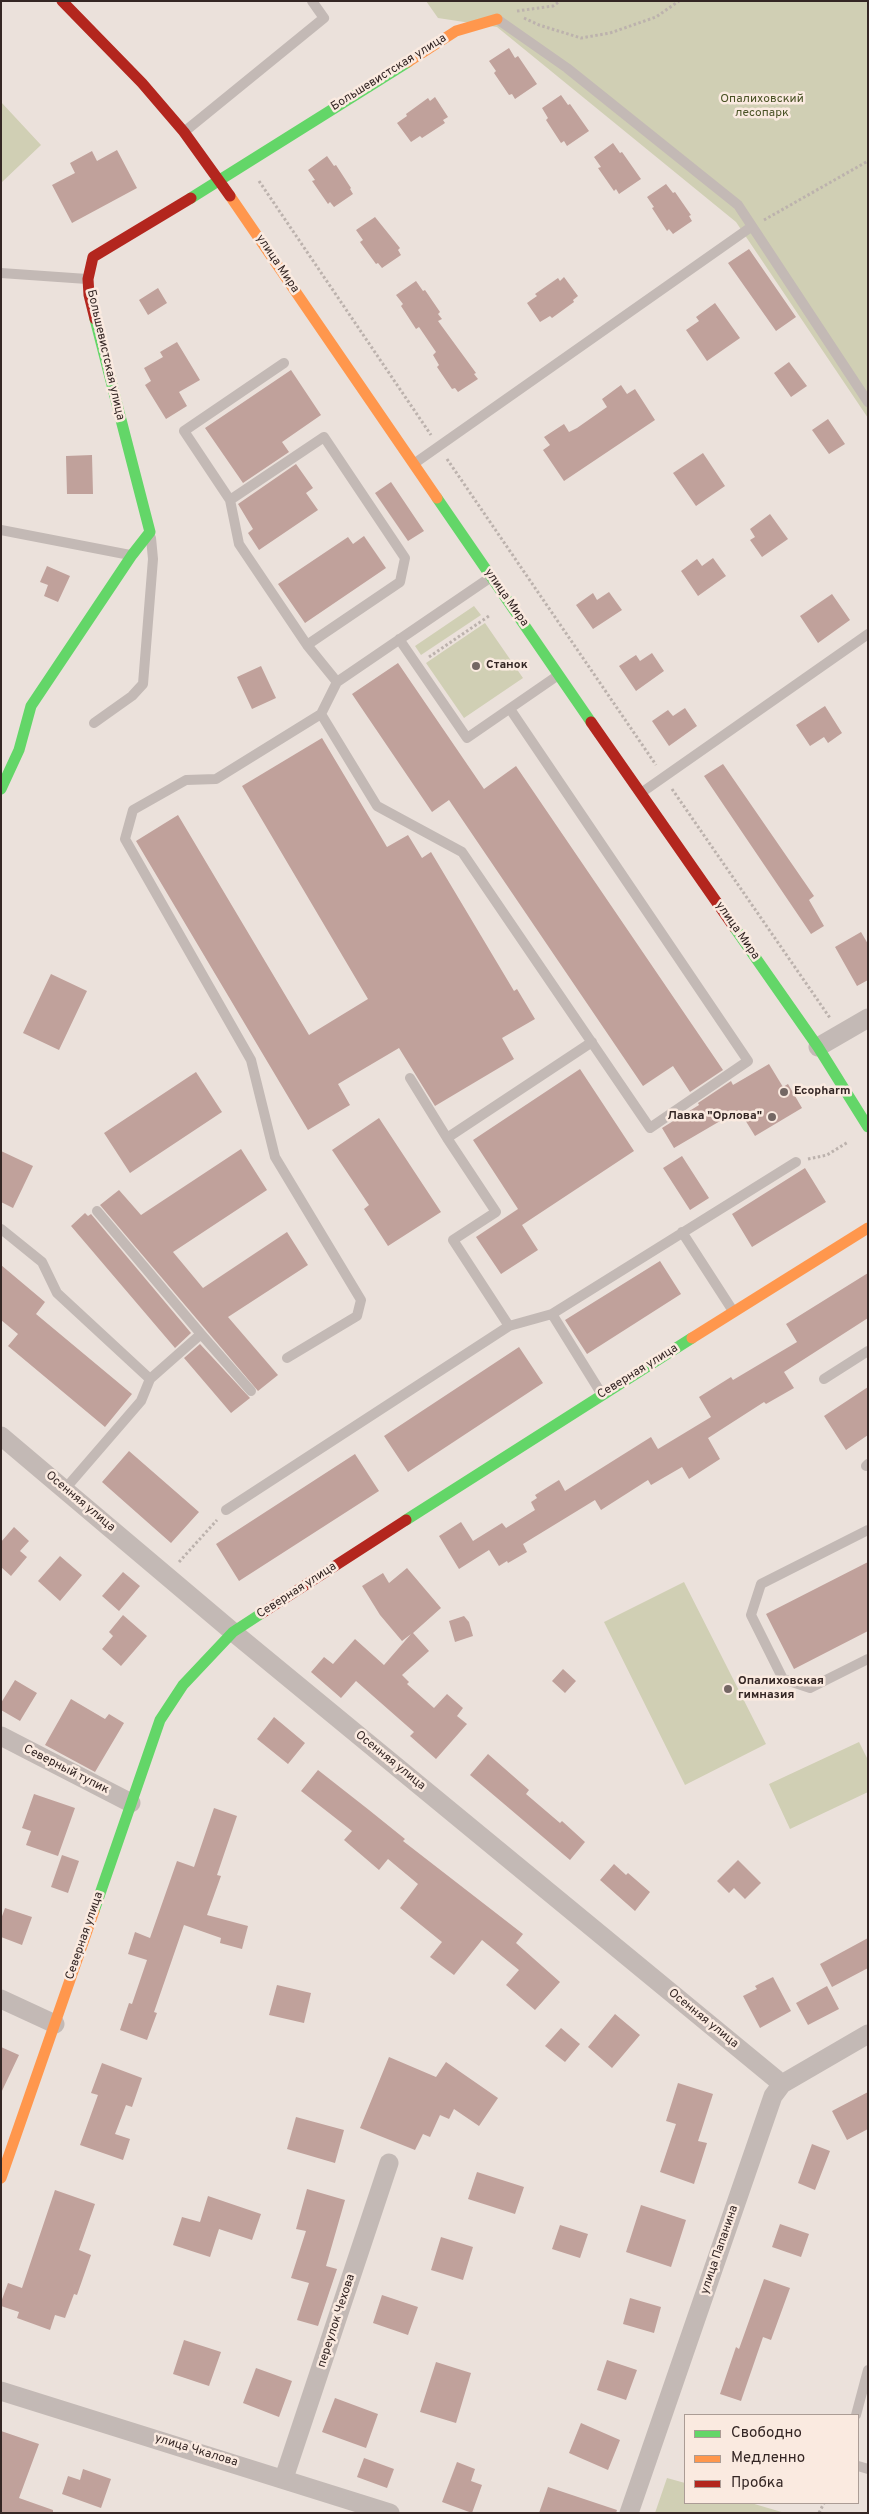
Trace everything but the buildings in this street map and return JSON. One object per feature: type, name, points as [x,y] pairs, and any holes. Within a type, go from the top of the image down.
[{"type":"street","name":"улица Мира","points":[[62,1],[136,76],[184,132],[220,181],[640,794],[818,1047],[868,1127]]},
{"type":"street","name":"Большевистская улица","points":[[150,532],[89,295],[88,279],[93,257],[220,181],[456,31],[498,19]]},
{"type":"street","points":[[1,789],[19,750],[31,706],[132,555],[150,532]]},
{"type":"street","points":[[818,1047],[868,1018]]},
{"type":"street","name":"Северная улица","points":[[1,2178],[8,2137],[54,2024],[160,1720],[183,1685],[233,1632],[602,1394],[868,1228]]},
{"type":"street","name":"Осенняя улица","points":[[1,1436],[233,1632],[782,2084]]},
{"type":"street","name":"Северный тупик","points":[[1,1736],[131,1803]]},
{"type":"street","points":[[1,1999],[54,2024]]},
{"type":"street","points":[[782,2084],[868,2034]]},
{"type":"street","name":"улица Папанина","points":[[629,2513],[773,2096],[782,2084]]},
{"type":"street","name":"переулок Чехова","points":[[284,2478],[389,2163]]},
{"type":"street","name":"улица Чкалова","points":[[1,2392],[284,2478],[390,2513]]},
{"type":"lane","points":[[184,132],[324,18],[312,1]]},
{"type":"lane","points":[[498,19],[566,68],[738,205],[868,402]]},
{"type":"lane","points":[[414,463],[751,227]]},
{"type":"lane","points":[[1,273],[88,279]]},
{"type":"lane","points":[[284,364],[184,431],[230,500],[239,544],[307,645],[337,682]]},
{"type":"lane","points":[[230,500],[324,437],[405,558],[400,582],[307,645]]},
{"type":"lane","points":[[1,530],[132,555]]},
{"type":"lane","points":[[94,723],[132,696],[143,684],[153,559],[150,532]]},
{"type":"lane","points":[[288,1358],[357,1316],[361,1300],[275,1157],[251,1060],[125,839],[133,810],[186,780],[216,779],[321,714],[337,682],[491,576]]},
{"type":"lane","points":[[640,794],[868,634]]},
{"type":"lane","points":[[399,639],[467,738],[559,675]]},
{"type":"lane","points":[[321,714],[377,806],[462,852],[650,1128],[748,1061],[510,709]]},
{"type":"lane","points":[[447,1138],[592,1042]]},
{"type":"lane","points":[[410,1078],[496,1212],[453,1240],[509,1326]]},
{"type":"lane","points":[[226,1510],[509,1326],[552,1314],[796,1162]]},
{"type":"lane","points":[[98,1211],[251,1391]]},
{"type":"lane","points":[[1,1229],[42,1262],[57,1293],[150,1379]]},
{"type":"lane","points":[[682,1232],[733,1311]]},
{"type":"lane","points":[[552,1314],[602,1394]]},
{"type":"lane","points":[[65,1489],[141,1400],[150,1379],[201,1334]]},
{"type":"lane","points":[[824,1379],[868,1351]]},
{"type":"lane","points":[[868,1530],[761,1584],[751,1615],[783,1678],[810,1688],[868,1659]]},
{"type":"lane","points":[[856,2414],[868,2370]]},
{"type":"path","points":[[560,1],[553,6],[512,12],[539,25],[581,38],[610,33],[656,17],[679,1]]},
{"type":"path","points":[[751,227],[868,160]]},
{"type":"path","points":[[236,171],[256,177],[664,778],[841,1034]]},
{"type":"path","points":[[417,665],[488,616]]},
{"type":"path","points":[[796,1162],[827,1155],[848,1142]]},
{"type":"path","points":[[167,1575],[226,1510]]},
{"type":"green space","name":"Опалиховский лесопарк","points":[[426,1],[868,1],[868,418],[736,222],[497,27],[438,18]]},
{"type":"green space","points":[[1,102],[41,145],[1,183]]},
{"type":"green space","points":[[474,606],[481,615],[421,655],[415,646]]},
{"type":"green space","points":[[485,623],[523,678],[464,718],[426,663]]},
{"type":"green space","points":[[684,1582],[766,1744],[685,1785],[604,1622]]},
{"type":"green space","points":[[859,1742],[868,1760],[868,1792],[790,1829],[769,1784]]},
{"type":"green space","points":[[667,2478],[684,2483],[684,2504],[754,2504],[785,2513],[655,2513]]},
{"type":"traffic: fast","points":[[191,198],[408,62]]},
{"type":"traffic: fast","points":[[1,789],[19,750],[31,706],[132,555],[150,532],[95,319]]},
{"type":"traffic: fast","points":[[437,498],[591,722]]},
{"type":"traffic: fast","points":[[734,927],[818,1047],[868,1127]]},
{"type":"traffic: fast","points":[[406,1520],[692,1338]]},
{"type":"traffic: fast","points":[[94,1911],[160,1720],[183,1685],[233,1632],[262,1613]]},
{"type":"traffic: slow","points":[[408,62],[456,31],[497,19]]},
{"type":"traffic: slow","points":[[230,196],[437,498]]},
{"type":"traffic: slow","points":[[692,1338],[868,1228]]},
{"type":"traffic: slow","points":[[1,2178],[94,1911]]},
{"type":"traffic: jam","points":[[62,1],[142,83],[184,132],[230,196]]},
{"type":"traffic: jam","points":[[95,319],[89,295],[88,279],[93,257],[191,198]]},
{"type":"traffic: jam","points":[[591,722],[734,927]]},
{"type":"traffic: jam","points":[[262,1613],[406,1520]]},
{"type":"place","name":"Станок","points":[[476,666]]},
{"type":"place","name":"Ecopharm","points":[[784,1092]]},
{"type":"place","name":"Лавка \"Орлова\"","points":[[772,1117]]},
{"type":"place","name":"Опалиховская гимназия","points":[[728,1689]]}]
